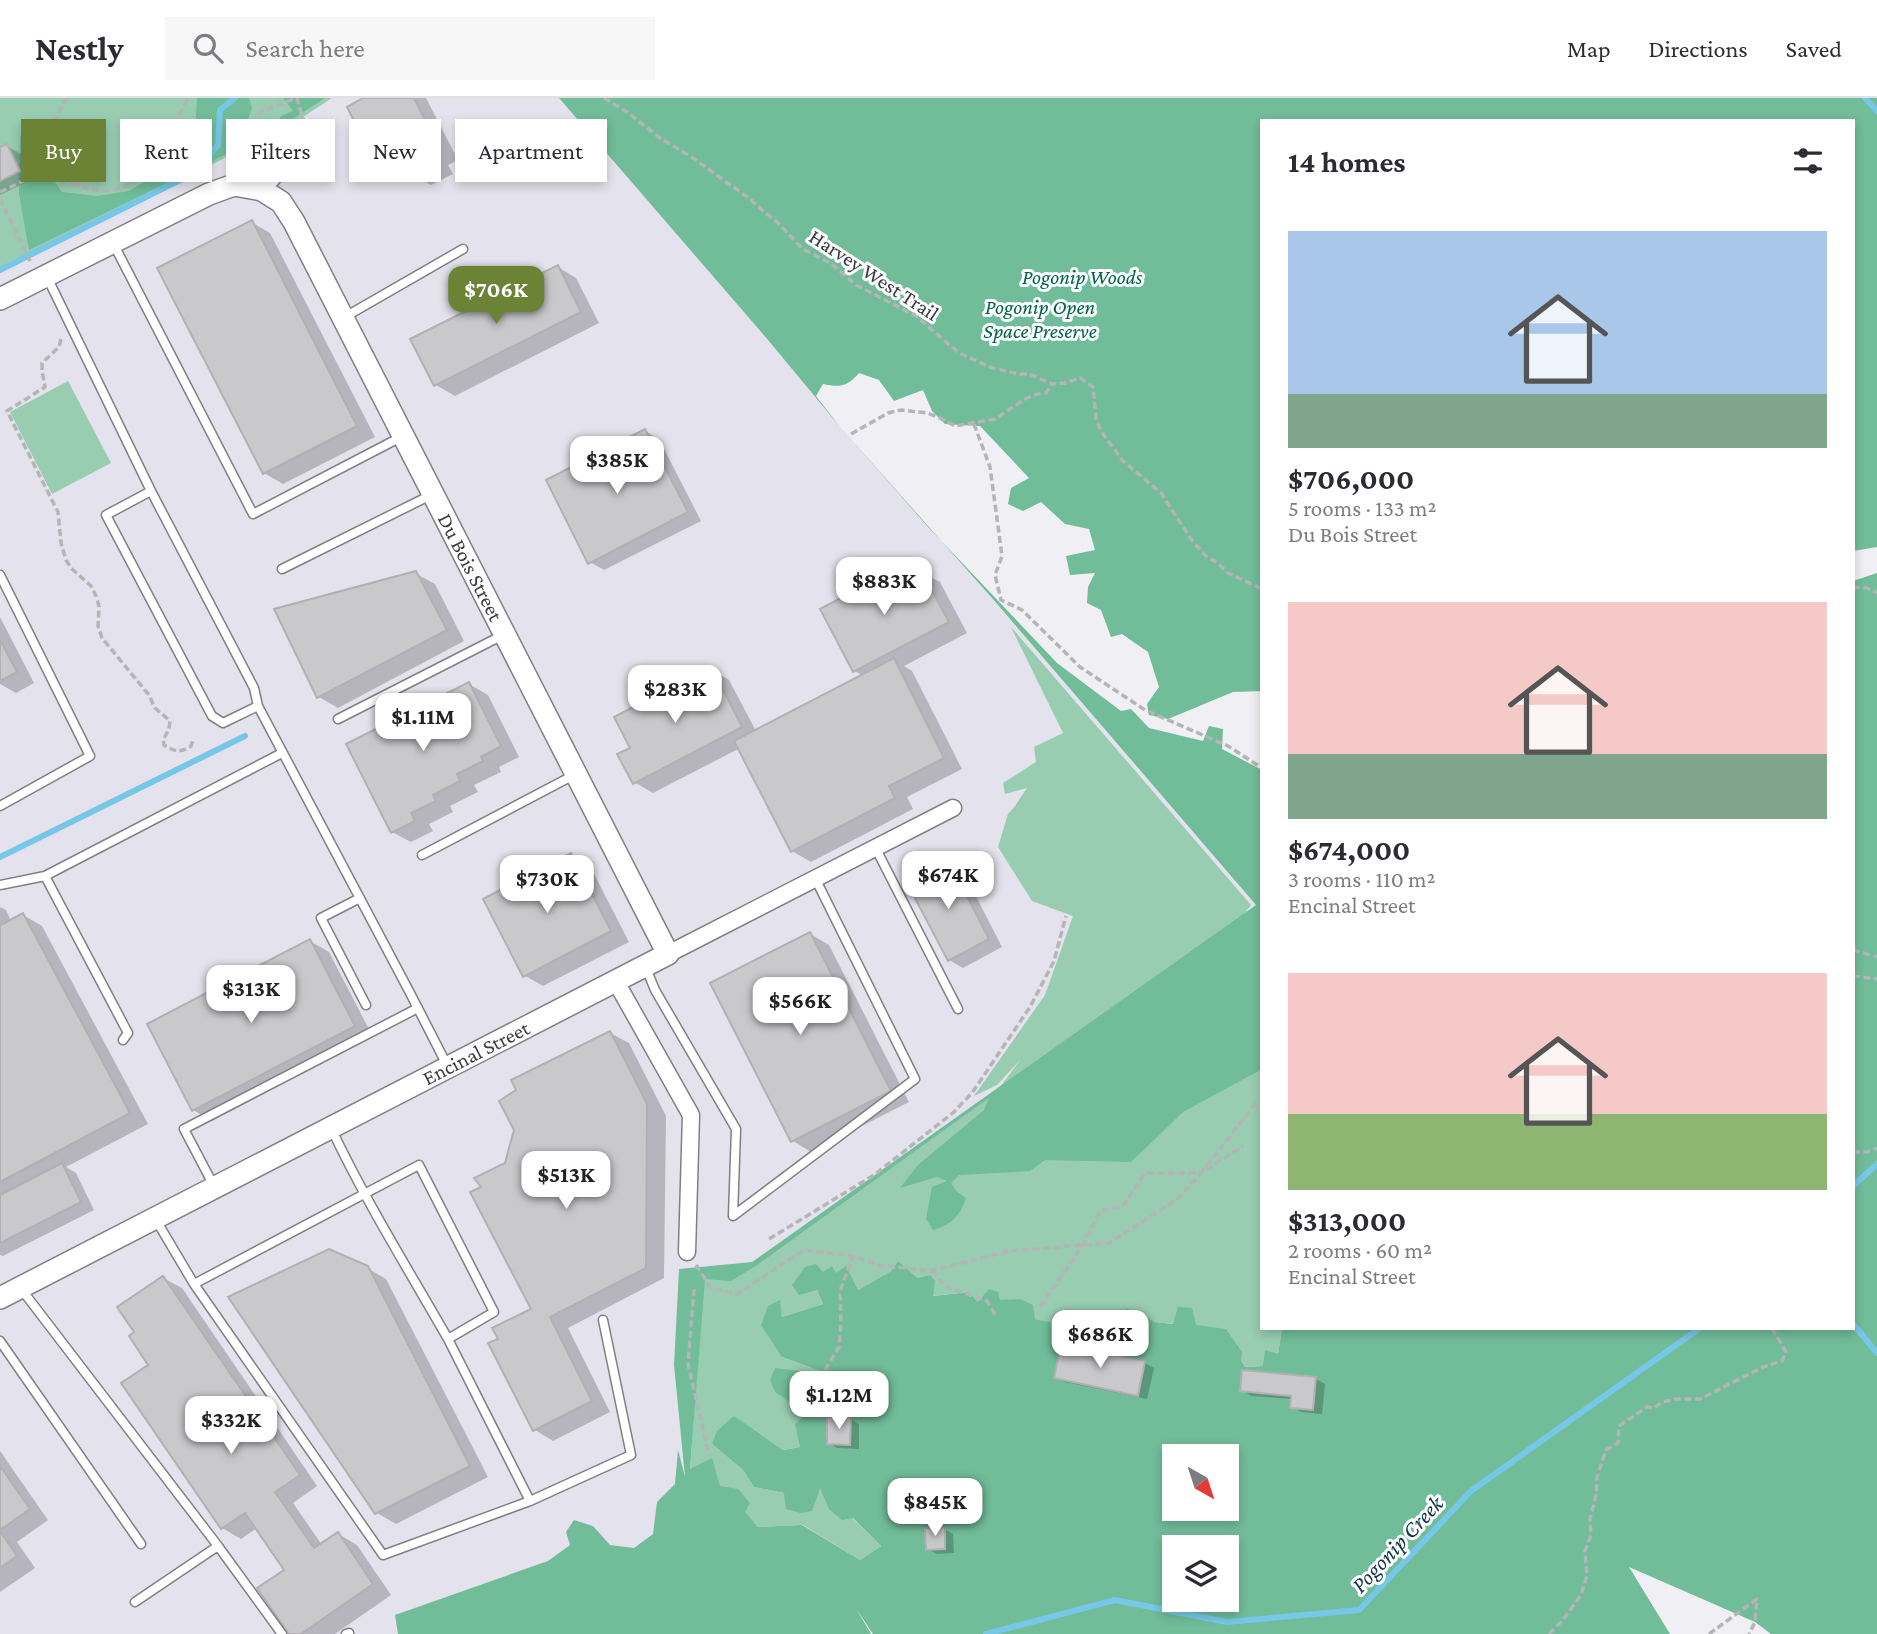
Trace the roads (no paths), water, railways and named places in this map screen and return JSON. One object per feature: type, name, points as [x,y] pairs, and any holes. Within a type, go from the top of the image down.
[{"type":"street","points":[[0,299],[209,194],[234,185],[262,190],[269,182]]},
{"type":"street","name":"Du Bois Street","points":[[262,190],[281,202],[295,222],[668,954]]},
{"type":"street","name":"Encinal Street","points":[[0,1298],[953,808]]},
{"type":"street","points":[[615,980],[691,1115],[687,1252]]},
{"type":"lane","points":[[261,182],[262,190]]},
{"type":"lane","points":[[113,243],[253,514],[403,435]]},
{"type":"lane","points":[[343,318],[463,249]]},
{"type":"lane","points":[[47,276],[151,491],[254,688],[258,706],[448,1067]]},
{"type":"lane","points":[[151,491],[106,514],[212,716],[223,723],[258,706]]},
{"type":"lane","points":[[282,569],[434,494]]},
{"type":"lane","points":[[0,575],[90,756],[0,806]]},
{"type":"lane","points":[[338,719],[506,634]]},
{"type":"lane","points":[[0,885],[45,876],[282,753]]},
{"type":"lane","points":[[422,855],[577,773]]},
{"type":"lane","points":[[875,847],[958,1009]]},
{"type":"lane","points":[[45,876],[128,1033],[123,1041]]},
{"type":"lane","points":[[644,965],[736,1129],[733,1216],[915,1079],[815,878]]},
{"type":"lane","points":[[360,898],[321,918],[366,1005]]},
{"type":"lane","points":[[215,1188],[184,1129],[418,1008]]},
{"type":"lane","points":[[331,1128],[447,1339],[530,1501]]},
{"type":"lane","points":[[194,1284],[419,1165],[494,1312],[447,1339]]},
{"type":"lane","points":[[155,1219],[194,1284],[383,1555],[530,1501],[631,1454],[603,1320]]},
{"type":"lane","points":[[21,1288],[282,1634]]},
{"type":"lane","points":[[0,1340],[141,1544]]},
{"type":"lane","points":[[135,1602],[218,1546]]},
{"type":"waterway","points":[[0,270],[194,173],[218,145],[220,110],[235,98]]},
{"type":"waterway","points":[[1865,98],[1877,111]]},
{"type":"waterway","points":[[0,857],[245,736]]},
{"type":"waterway","name":"Pogonip Creek","points":[[1855,1184],[1877,1164]]},
{"type":"waterway","points":[[1855,1326],[1877,1353]]},
{"type":"waterway","name":"Pogonip Creek","points":[[986,1634],[1115,1600],[1227,1622],[1359,1610],[1471,1491],[1697,1330]]},
{"type":"park label","name":"Pogonip Woods","points":[[1082,277]]},
{"type":"park label","name":"Pogonip Open Space Preserve","points":[[1040,319]]}]
